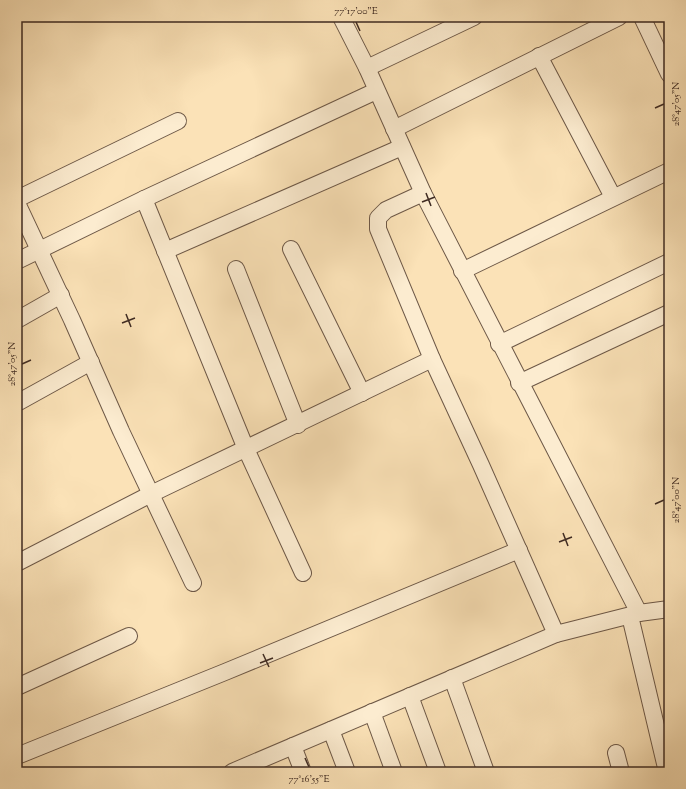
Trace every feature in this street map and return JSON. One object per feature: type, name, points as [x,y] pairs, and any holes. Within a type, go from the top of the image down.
[{"type":"street","points":[[341,17],[423,193],[634,615],[667,772]]},
{"type":"street","points":[[366,68],[474,17]]},
{"type":"street","points":[[394,129],[619,17]]},
{"type":"street","points":[[642,17],[669,74]]},
{"type":"street","points":[[539,56],[613,197]]},
{"type":"street","points":[[17,261],[376,91]]},
{"type":"street","points":[[17,199],[178,121]]},
{"type":"street","points":[[165,251],[402,147]]},
{"type":"street","points":[[462,271],[669,171]]},
{"type":"street","points":[[423,193],[386,210],[378,218],[378,229],[432,359],[556,634]]},
{"type":"street","points":[[144,200],[246,449],[303,573]]},
{"type":"street","points":[[17,203],[61,295],[121,431],[193,583]]},
{"type":"street","points":[[291,249],[362,393]]},
{"type":"street","points":[[499,344],[669,262]]},
{"type":"street","points":[[236,269],[298,425]]},
{"type":"street","points":[[17,320],[61,295]]},
{"type":"street","points":[[519,383],[669,313]]},
{"type":"street","points":[[17,563],[151,494],[298,425],[432,359]]},
{"type":"street","points":[[17,403],[90,362]]},
{"type":"street","points":[[17,756],[225,672],[518,550]]},
{"type":"street","points":[[232,772],[256,767],[293,746],[556,634],[634,615],[669,609]]},
{"type":"street","points":[[17,687],[130,636]]},
{"type":"street","points":[[452,678],[486,772]]},
{"type":"street","points":[[410,696],[438,772]]},
{"type":"street","points":[[372,712],[394,772]]},
{"type":"street","points":[[331,730],[347,772]]},
{"type":"street","points":[[293,746],[303,772]]},
{"type":"street","points":[[616,753],[621,772]]}]
